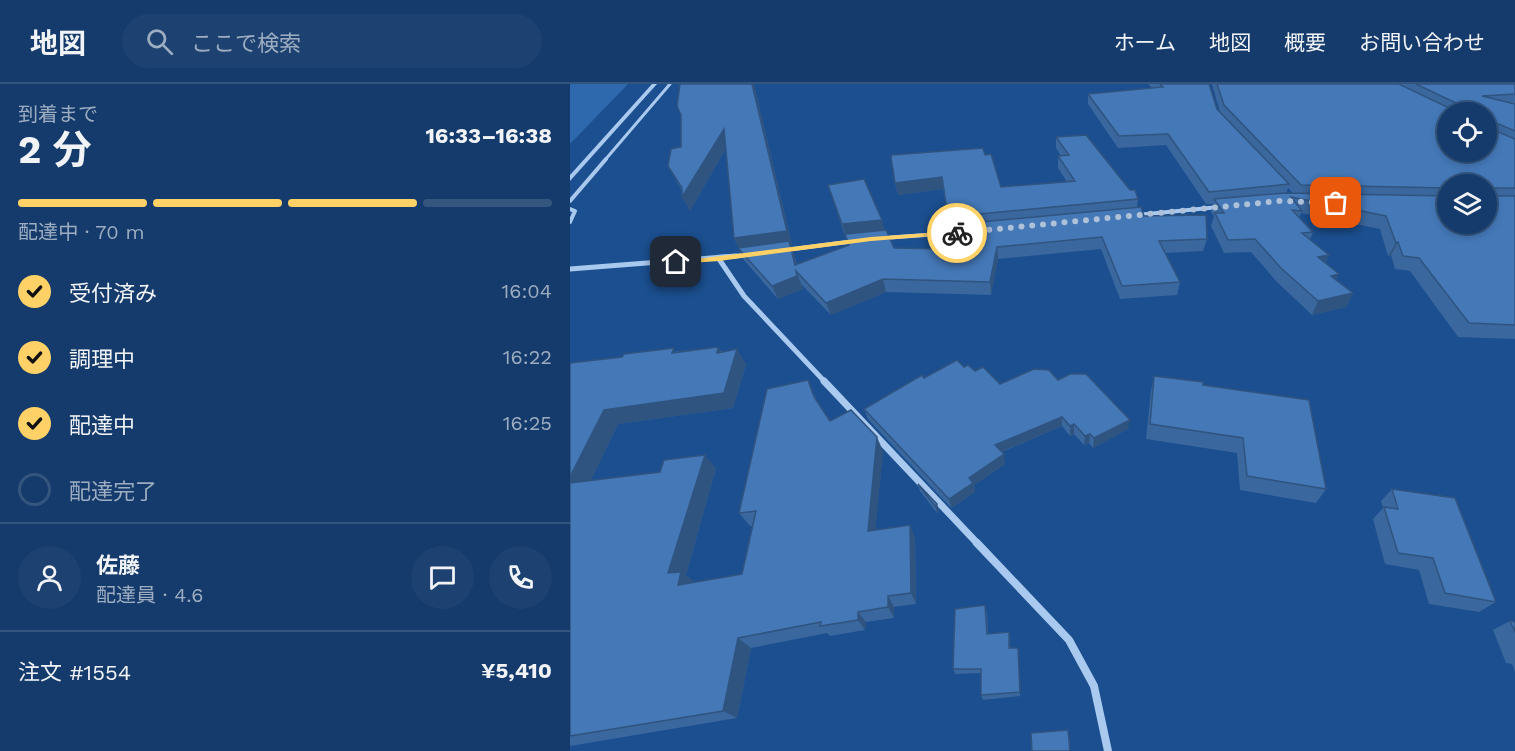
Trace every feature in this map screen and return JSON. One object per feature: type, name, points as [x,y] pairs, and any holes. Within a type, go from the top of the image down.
[{"type":"street","points":[[570,179],[655,84]]},
{"type":"street","points":[[570,201],[670,84]]},
{"type":"street","points":[[1129,216],[1222,206]]},
{"type":"street","points":[[570,209],[575,211],[570,222]]},
{"type":"street","points":[[871,239],[966,232]]},
{"type":"street","points":[[775,252],[862,240]]},
{"type":"street","points":[[570,269],[753,255]]},
{"type":"street","points":[[719,259],[744,296],[1069,640],[1094,686],[1108,751]]},
{"type":"shaded area","points":[[570,84],[628,84],[570,144]]},
{"type":"building","points":[[680,84],[752,84],[787,231],[734,238],[724,129],[682,197],[682,188],[668,166],[671,149],[681,147],[681,115],[677,106]]},
{"type":"building","points":[[1160,84],[1209,84],[1217,109],[1289,184],[1209,192],[1168,134],[1119,136],[1088,94],[1163,87]]},
{"type":"building","points":[[1217,84],[1399,84],[1437,102],[1437,162],[1497,162],[1497,132],[1515,139],[1515,188],[1497,188],[1497,174],[1437,174],[1437,188],[1301,185],[1224,105]]},
{"type":"building","points":[[1416,84],[1515,84],[1515,94],[1482,96],[1515,104],[1515,131],[1497,123],[1497,102],[1454,102]]},
{"type":"building","points":[[1086,135],[1130,190],[1135,190],[1138,199],[948,217],[942,177],[895,183],[892,155],[983,148],[985,155],[991,154],[1001,187],[1075,181],[1058,156],[1069,155],[1056,137]]},
{"type":"building","points":[[864,179],[882,220],[842,224],[828,185]]},
{"type":"building","points":[[1285,193],[1437,196],[1437,234],[1497,234],[1497,196],[1515,196],[1515,325],[1469,323],[1419,258],[1403,256],[1386,216],[1291,197],[1302,211],[1292,210],[1313,232],[1302,233],[1329,255],[1318,257],[1339,274],[1331,276],[1353,293],[1318,301],[1281,268],[1255,239],[1228,240],[1215,213],[1224,213],[1214,199]]},
{"type":"building","points":[[1141,207],[1144,216],[1206,215],[1207,239],[1159,241],[1180,282],[1122,286],[1102,237],[997,247],[990,282],[883,279],[826,303],[796,271],[797,276],[772,286],[738,248],[789,241],[795,265],[849,245],[845,234],[886,230],[894,248],[942,249],[948,225]]},
{"type":"building","points":[[718,347],[717,353],[737,349],[724,393],[604,410],[570,477],[570,363],[674,348],[672,353]]},
{"type":"building","points":[[957,360],[964,367],[968,365],[975,371],[983,367],[1000,384],[1034,369],[1049,370],[1058,380],[1070,374],[1086,374],[1130,420],[1094,438],[1090,434],[1085,436],[1074,424],[1070,426],[1062,417],[995,445],[1004,454],[969,478],[973,483],[949,499],[864,409],[922,375],[924,378]]},
{"type":"building","points":[[1154,376],[1309,400],[1326,489],[1247,476],[1243,438],[1150,424]]},
{"type":"building","points":[[808,380],[814,397],[830,421],[851,410],[877,437],[868,531],[910,525],[911,593],[888,596],[888,607],[858,612],[858,620],[820,626],[821,622],[738,638],[723,711],[570,736],[570,483],[660,472],[664,460],[705,455],[668,573],[681,572],[678,585],[742,574],[756,511],[739,513],[767,389]]},
{"type":"building","points":[[918,484],[937,504],[935,506]]},
{"type":"building","points":[[1392,489],[1455,498],[1496,602],[1445,593],[1433,558],[1398,553],[1384,507],[1398,509]]},
{"type":"building","points":[[985,605],[987,634],[1009,632],[1009,648],[1018,648],[1020,692],[981,695],[981,669],[953,669],[955,609]]},
{"type":"building","points":[[1510,621],[1515,622],[1515,632]]},
{"type":"building","points":[[1068,730],[1070,751],[1032,751],[1031,733]]},
{"type":"way so far","points":[[957,233],[1280,201],[1336,203]]},
{"type":"route","points":[[676,262],[719,259],[871,239],[957,233]]}]
